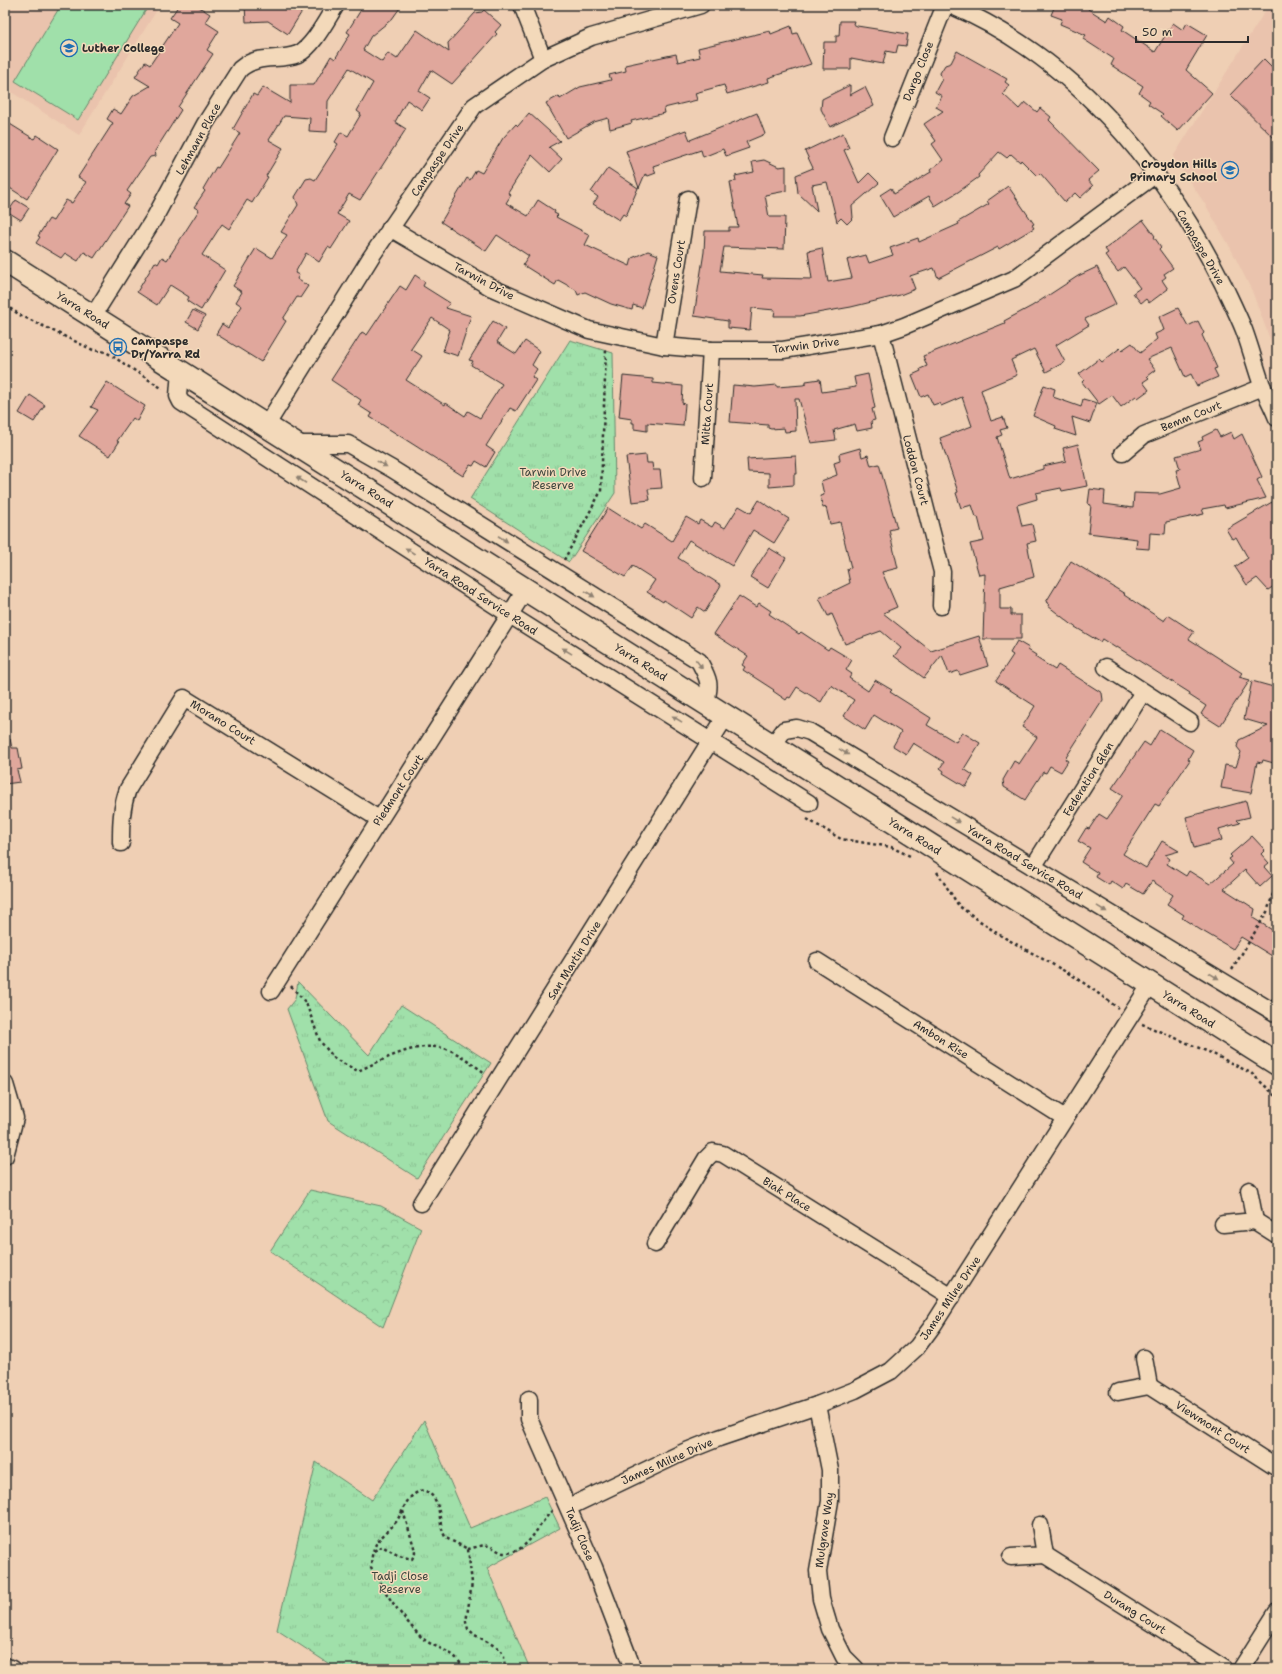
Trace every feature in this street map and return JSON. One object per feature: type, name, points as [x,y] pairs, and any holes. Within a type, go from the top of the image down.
[{"type":"main road","name":"Yarra Road","points":[[5,260],[1277,1064]]},
{"type":"street","name":"Lehmann Place","points":[[93,316],[155,217],[205,124],[240,69],[248,62],[257,59],[286,57],[299,54],[308,47],[336,5]]},
{"type":"street","points":[[522,5],[542,59]]},
{"type":"street","name":"Campaspe Drive","points":[[266,426],[390,228],[474,106],[542,59],[591,37],[702,5]]},
{"type":"street","name":"Dargo Close","points":[[892,138],[945,5]]},
{"type":"street","name":"Campaspe Drive","points":[[950,5],[982,19],[1012,37],[1062,73],[1100,107],[1156,174],[1194,231],[1223,284],[1244,330],[1263,387],[1277,418]]},
{"type":"street","name":"Tarwin Drive","points":[[390,228],[492,288],[588,330],[664,346],[711,350],[783,350],[881,334],[904,326],[1014,279],[1156,174]]},
{"type":"street","name":"Ovens Court","points":[[664,346],[688,199]]},
{"type":"street","name":"Loddon Court","points":[[881,334],[942,572],[941,606]]},
{"type":"street","name":"Mitta Court","points":[[703,478],[711,350]]},
{"type":"street","points":[[180,371],[178,396],[181,402]]},
{"type":"street","name":"Bemm Court","points":[[1123,453],[1144,435],[1263,387]]},
{"type":"street","name":"Yarra Road Service Road","points":[[181,402],[510,615],[710,740],[805,809]]},
{"type":"street","points":[[296,444],[348,444],[392,469],[699,661],[710,682],[705,703]]},
{"type":"street","name":"Piedmont Court","points":[[271,991],[526,589]]},
{"type":"street","points":[[1106,667],[1190,722]]},
{"type":"street","name":"Federation Glen","points":[[1033,867],[1143,692]]},
{"type":"street","name":"Morano Court","points":[[121,843],[121,817],[123,802],[128,789],[184,698],[379,820]]},
{"type":"street","name":"San Martin Drive","points":[[421,1203],[726,716]]},
{"type":"street","name":"Yarra Road Service Road","points":[[773,745],[784,730],[797,728],[810,732],[1277,1014]]},
{"type":"street","name":"Ambon Rise","points":[[817,961],[1066,1118]]},
{"type":"street","name":"James Milne Drive","points":[[568,1505],[705,1443],[817,1405],[855,1390],[891,1371],[917,1347],[952,1297],[1150,985]]},
{"type":"street","points":[[5,1084],[15,1118],[5,1156]]},
{"type":"street","name":"Biak Place","points":[[655,1244],[706,1159],[713,1152],[723,1154],[952,1297]]},
{"type":"street","points":[[1249,1190],[1255,1221]]},
{"type":"street","points":[[1223,1224],[1255,1221],[1277,1235]]},
{"type":"street","points":[[1118,1392],[1148,1386],[1144,1358]]},
{"type":"street","name":"Viewmont Court","points":[[1148,1386],[1277,1468]]},
{"type":"street","name":"Tadji Close","points":[[529,1399],[529,1418],[543,1454],[568,1505],[633,1669]]},
{"type":"street","name":"Mulgrave Way","points":[[817,1405],[830,1470],[830,1502],[818,1571],[821,1599],[830,1629],[844,1657],[856,1669]]},
{"type":"street","points":[[1011,1557],[1045,1555],[1040,1525]]},
{"type":"street","name":"Durang Court","points":[[1045,1555],[1226,1669]]},
{"type":"street","points":[[1241,1669],[1277,1612]]},
{"type":"street","points":[[5,1666],[12,1669]]},
{"type":"path","points":[[5,305],[20,315],[93,350],[106,352],[152,381],[181,402]]},
{"type":"path","points":[[557,573],[601,491],[607,334]]},
{"type":"path","points":[[805,809],[841,839],[890,847],[919,860]]},
{"type":"path","points":[[934,866],[959,906],[998,934],[1077,978],[1130,1018],[1252,1073],[1277,1097]]},
{"type":"path","points":[[1224,982],[1267,912],[1277,882]]},
{"type":"path","points":[[280,977],[300,994],[306,1003],[320,1041],[335,1059],[358,1071],[403,1051],[437,1046],[463,1058],[498,1081]]},
{"type":"path","points":[[463,1669],[460,1660],[450,1652],[427,1642],[404,1616],[375,1576],[371,1567],[373,1552],[380,1536],[395,1523],[408,1499],[414,1493],[424,1490],[432,1495],[441,1515],[444,1535],[468,1549],[487,1545],[502,1553],[513,1551],[526,1544],[547,1515],[554,1509],[568,1505]]},
{"type":"path","points":[[373,1552],[382,1546],[399,1556],[412,1559],[415,1553],[414,1547],[403,1510]]},
{"type":"path","points":[[468,1549],[472,1583],[466,1622],[468,1629],[475,1635],[500,1649],[504,1657],[504,1669]]},
{"type":"shaded area","name":"Luther College","points":[[5,5],[160,5],[79,135],[8,90],[5,94]]},
{"type":"shaded area","name":"Croydon Hills Primary School","points":[[1269,5],[1277,5],[1277,358],[1252,291],[1230,247],[1205,204],[1173,157]]},
{"type":"green space","name":"Luther College","points":[[61,5],[149,5],[78,120],[15,81]]},
{"type":"green space","name":"Tarwin Drive Reserve","points":[[570,340],[613,353],[615,493],[569,562],[470,499]]},
{"type":"green space","points":[[298,982],[369,1055],[401,1005],[491,1063],[417,1178],[328,1121],[287,1009],[295,999]]},
{"type":"green space","points":[[310,1190],[381,1206],[421,1228],[383,1327],[270,1251]]},
{"type":"green space","name":"Tadji Close Reserve","points":[[424,1420],[470,1528],[545,1497],[560,1528],[487,1568],[530,1669],[337,1669],[277,1630],[316,1462],[372,1500]]},
{"type":"building","points":[[179,5],[196,5],[210,14],[205,22],[219,31],[207,50],[213,54],[178,107],[181,110],[155,151],[156,156],[150,157],[127,191],[131,194],[124,204],[128,206],[94,258],[84,252],[78,261],[65,253],[61,258],[36,243],[40,237],[38,236],[49,219],[53,221],[66,200],[72,203],[86,182],[78,177],[113,123],[107,119],[113,109],[121,114],[133,96],[150,86],[135,77],[145,62],[150,65],[178,23],[170,18]]},
{"type":"building","points":[[245,5],[306,5],[288,34],[268,21],[246,22]]},
{"type":"building","points":[[364,5],[402,5],[392,19],[371,36],[363,50],[382,62],[388,53],[397,59],[417,30],[449,52],[448,43],[475,13],[482,12],[484,10],[501,25],[495,32],[497,34],[452,84],[431,70],[419,91],[430,98],[422,110],[407,100],[395,122],[406,129],[360,200],[349,194],[337,214],[349,221],[331,249],[328,247],[319,262],[306,253],[295,273],[299,275],[297,279],[308,286],[300,298],[297,297],[283,319],[286,321],[261,362],[216,334],[222,324],[228,328],[242,306],[236,302],[242,292],[233,286],[256,248],[272,258],[287,235],[281,232],[298,205],[295,197],[306,179],[311,178],[315,180],[338,144],[335,142],[341,132],[348,136],[361,114],[357,111],[373,83],[349,68],[328,101],[327,132],[309,131],[310,118],[284,116],[269,140],[283,148],[266,176],[268,177],[252,203],[247,200],[229,229],[222,224],[202,255],[225,270],[201,310],[187,301],[189,297],[170,285],[157,305],[137,292],[155,262],[158,264],[162,257],[167,260],[199,210],[194,207],[205,191],[203,189],[216,167],[218,168],[240,133],[233,129],[253,94],[257,96],[263,87],[290,103],[290,85],[314,85],[331,56],[335,59],[350,34],[347,32]]},
{"type":"building","points":[[1055,5],[1090,5],[1088,9],[1107,21],[1110,16],[1124,26],[1122,30],[1155,52],[1173,23],[1183,30],[1187,23],[1207,35],[1186,70],[1212,93],[1178,131],[1161,116],[1163,114],[1148,104],[1150,101],[1139,93],[1143,86],[1111,65],[1114,59],[1083,39],[1086,35],[1060,24],[1062,19],[1051,15]]},
{"type":"building","points":[[840,21],[854,21],[853,24],[857,26],[908,34],[906,46],[898,45],[896,53],[886,51],[883,64],[851,58],[851,69],[823,69],[824,42],[836,42],[836,36],[839,36]]},
{"type":"building","points":[[791,26],[793,34],[797,33],[811,64],[768,78],[769,82],[727,94],[724,85],[695,93],[697,100],[664,108],[665,113],[631,121],[632,123],[610,129],[608,118],[594,122],[566,138],[546,103],[559,96],[560,99],[580,87],[611,80],[609,75],[626,71],[625,65],[676,54],[678,62],[700,57],[698,48],[770,31],[771,34]]},
{"type":"building","points":[[957,51],[1007,79],[1005,82],[1009,85],[1003,94],[1019,109],[1025,102],[1037,112],[1040,108],[1051,117],[1049,120],[1099,171],[1088,180],[1093,186],[1080,198],[1075,193],[1065,202],[1040,173],[1037,176],[1021,160],[1020,162],[1011,154],[1007,158],[999,152],[978,175],[979,177],[958,192],[935,206],[929,196],[893,217],[880,195],[891,188],[894,194],[931,172],[930,170],[943,160],[932,144],[936,141],[924,124],[943,111],[936,107],[942,96],[935,92],[942,79],[940,73],[945,65],[951,63]]},
{"type":"building","points":[[1264,59],[1277,72],[1277,141],[1230,95]]},
{"type":"building","points":[[850,85],[850,95],[865,87],[874,106],[830,127],[821,109],[822,99]]},
{"type":"building","points":[[529,113],[560,141],[549,147],[562,159],[550,172],[532,155],[508,193],[511,195],[506,203],[528,216],[538,200],[555,211],[554,213],[558,215],[556,217],[590,235],[585,245],[630,266],[632,258],[648,251],[658,255],[642,308],[633,305],[632,310],[611,304],[585,292],[578,295],[576,290],[558,280],[555,285],[523,265],[529,256],[497,235],[486,251],[441,222],[467,178],[470,180],[476,170],[482,173],[503,138],[516,124],[518,126]]},
{"type":"building","points":[[757,113],[765,134],[746,142],[749,148],[726,156],[723,149],[703,157],[701,150],[653,166],[656,173],[648,176],[645,174],[639,188],[626,151],[686,130],[690,140]]},
{"type":"building","points":[[5,121],[34,139],[37,135],[58,149],[27,199],[5,185]]},
{"type":"building","points":[[843,133],[849,148],[844,150],[859,183],[869,173],[879,183],[852,206],[853,218],[847,224],[841,218],[837,222],[827,182],[812,185],[817,211],[798,193],[796,175],[813,168],[805,151]]},
{"type":"building","points":[[764,160],[779,167],[786,166],[786,191],[765,195],[769,217],[785,217],[784,249],[724,247],[720,271],[763,275],[762,278],[812,279],[808,251],[822,248],[828,282],[852,278],[847,260],[866,255],[869,263],[893,255],[890,248],[918,238],[919,242],[959,224],[958,222],[989,204],[987,201],[1008,186],[1034,224],[1032,225],[1034,228],[999,249],[998,247],[938,278],[934,268],[910,276],[915,289],[900,295],[851,307],[800,316],[774,316],[775,310],[752,308],[750,330],[728,328],[728,321],[694,316],[704,252],[705,231],[729,231],[729,227],[738,227],[730,182],[736,181],[735,176],[754,172],[752,162]]},
{"type":"building","points":[[608,168],[638,188],[626,216],[623,214],[619,220],[593,204],[598,197],[591,192]]},
{"type":"building","points":[[16,200],[29,208],[21,220],[8,212]]},
{"type":"building","points":[[1143,220],[1155,236],[1154,237],[1161,247],[1159,249],[1173,268],[1164,274],[1166,277],[1162,280],[1168,289],[1149,303],[1146,299],[1141,303],[1133,293],[1140,288],[1124,267],[1118,272],[1105,255],[1108,253],[1105,249]]},
{"type":"building","points":[[1097,267],[1116,304],[1085,319],[1089,325],[1056,345],[1065,362],[1046,372],[1034,349],[1011,360],[1017,375],[981,390],[991,421],[1003,417],[1007,428],[1000,430],[1002,435],[997,437],[1010,479],[1043,469],[1043,466],[1066,461],[1063,448],[1078,444],[1087,486],[1062,491],[1061,488],[1036,493],[1037,499],[1017,505],[1022,526],[1032,524],[1036,541],[1027,543],[1034,577],[1000,587],[1000,609],[1011,609],[1011,615],[1021,615],[1021,639],[983,639],[985,574],[979,575],[970,544],[984,541],[978,517],[976,517],[972,505],[961,508],[956,493],[958,492],[940,438],[972,426],[962,397],[941,406],[939,403],[933,405],[928,394],[921,397],[912,375],[921,371],[920,369],[927,366],[923,356],[1005,323],[1004,321],[1032,306],[1078,276]]},
{"type":"building","points":[[415,275],[425,282],[423,286],[450,303],[446,308],[471,316],[458,356],[443,351],[450,330],[432,318],[411,349],[422,356],[406,380],[445,405],[446,403],[465,416],[468,411],[480,418],[502,384],[471,365],[473,361],[469,360],[493,321],[505,329],[497,342],[516,354],[525,341],[540,351],[532,365],[537,369],[532,377],[536,380],[516,411],[510,408],[486,446],[495,452],[486,467],[476,461],[473,466],[470,465],[463,476],[370,417],[372,414],[358,405],[361,400],[331,380],[362,332],[367,335],[400,286],[406,290]]},
{"type":"building","points":[[1178,308],[1188,326],[1198,321],[1204,333],[1202,335],[1217,368],[1214,369],[1218,377],[1197,386],[1191,374],[1185,377],[1172,348],[1147,359],[1155,370],[1147,376],[1149,378],[1143,382],[1149,390],[1138,398],[1136,396],[1121,407],[1112,395],[1099,404],[1082,382],[1084,380],[1079,374],[1099,359],[1102,362],[1120,348],[1122,350],[1132,343],[1140,353],[1157,339],[1155,334],[1164,330],[1159,317]]},
{"type":"building","points":[[193,310],[205,316],[198,329],[186,322]]},
{"type":"building","points":[[868,374],[875,408],[872,409],[875,420],[871,421],[872,428],[857,431],[855,424],[834,430],[836,440],[811,443],[799,399],[795,399],[796,431],[785,432],[784,428],[771,429],[768,428],[768,425],[730,422],[733,385],[755,387],[777,385],[777,387],[803,385],[806,384],[806,381],[820,379],[822,392],[856,387],[854,377]]},
{"type":"building","points":[[623,376],[653,379],[653,383],[683,386],[682,403],[685,404],[683,426],[647,423],[647,431],[634,429],[632,419],[619,417]]},
{"type":"building","points":[[107,382],[145,406],[137,421],[133,418],[117,441],[119,442],[110,456],[79,436],[98,410],[91,407]]},
{"type":"building","points":[[1044,385],[1055,389],[1053,397],[1081,407],[1083,399],[1097,403],[1090,423],[1072,417],[1076,436],[1055,429],[1056,426],[1033,416]]},
{"type":"building","points":[[30,395],[45,405],[34,422],[19,413]]},
{"type":"building","points":[[1216,430],[1220,437],[1231,432],[1234,439],[1242,434],[1262,477],[1257,480],[1266,498],[1225,508],[1224,505],[1202,509],[1204,514],[1166,522],[1165,534],[1150,533],[1149,549],[1136,548],[1137,539],[1088,533],[1091,505],[1088,504],[1090,489],[1105,491],[1104,504],[1133,508],[1134,493],[1160,494],[1181,488],[1176,470],[1180,469],[1176,456],[1201,449],[1198,442],[1203,440],[1202,437]]},
{"type":"building","points":[[860,448],[862,457],[868,455],[871,466],[879,464],[897,528],[889,530],[898,568],[882,572],[897,607],[883,613],[931,651],[979,636],[988,666],[960,675],[958,671],[949,674],[942,655],[924,678],[894,656],[901,648],[881,631],[845,644],[832,614],[828,616],[819,598],[850,583],[847,569],[851,568],[840,522],[830,524],[826,507],[823,508],[820,496],[824,495],[821,481],[837,475],[834,463],[840,461],[839,454]]},
{"type":"building","points":[[646,455],[647,463],[652,463],[653,470],[660,470],[662,488],[648,489],[650,500],[632,502],[626,457]]},
{"type":"building","points":[[796,456],[797,474],[794,474],[794,485],[769,487],[769,473],[748,472],[747,459]]},
{"type":"building","points":[[759,500],[789,519],[774,543],[753,530],[732,566],[689,540],[678,558],[721,585],[705,612],[698,607],[691,618],[664,600],[663,602],[647,592],[655,580],[633,566],[625,577],[581,551],[608,508],[641,529],[645,524],[672,541],[686,517],[698,524],[700,520],[712,527],[715,522],[725,528],[739,506],[751,513]]},
{"type":"building","points":[[1272,502],[1277,511],[1277,584],[1268,590],[1257,578],[1247,585],[1235,567],[1248,558],[1236,537],[1232,539],[1226,529]]},
{"type":"building","points":[[769,548],[786,558],[768,588],[750,577]]},
{"type":"building","points":[[1071,561],[1125,594],[1124,595],[1164,621],[1168,615],[1194,632],[1189,639],[1242,673],[1239,677],[1250,680],[1220,726],[1201,714],[1206,706],[1189,695],[1190,693],[1117,647],[1116,648],[1102,639],[1100,642],[1075,627],[1048,606],[1049,604],[1046,602]]},
{"type":"building","points":[[739,596],[756,607],[759,603],[771,611],[769,614],[799,634],[801,632],[828,650],[830,647],[852,660],[846,670],[852,674],[849,678],[868,691],[875,680],[892,690],[890,692],[931,718],[927,725],[956,742],[962,732],[980,743],[964,769],[973,775],[966,787],[943,773],[944,771],[940,768],[944,762],[913,743],[906,754],[893,746],[901,732],[874,715],[865,730],[844,716],[854,700],[831,685],[821,702],[797,687],[790,698],[788,697],[786,700],[773,691],[774,690],[743,670],[745,667],[742,665],[748,656],[714,634]]},
{"type":"building","points":[[1017,641],[1029,648],[1028,650],[1036,655],[1035,657],[1055,670],[1058,665],[1102,693],[1103,700],[1065,759],[1068,761],[1061,772],[1050,766],[1046,773],[1043,772],[1025,800],[1004,787],[1003,780],[1014,761],[1019,764],[1037,737],[1022,727],[1035,706],[996,681],[1013,655],[1010,653]]},
{"type":"building","points":[[1252,681],[1277,688],[1277,764],[1263,760],[1262,763],[1257,762],[1251,793],[1221,788],[1225,765],[1236,767],[1241,752],[1237,747],[1239,740],[1268,726],[1244,719]]},
{"type":"building","points":[[1160,729],[1193,750],[1188,759],[1190,760],[1159,806],[1155,804],[1123,854],[1146,868],[1162,841],[1179,851],[1165,855],[1170,859],[1167,864],[1186,876],[1189,871],[1210,884],[1233,864],[1229,859],[1232,857],[1230,855],[1252,836],[1265,850],[1261,854],[1269,863],[1264,867],[1272,876],[1260,887],[1245,870],[1224,889],[1255,909],[1253,918],[1277,933],[1277,959],[1241,937],[1233,949],[1199,929],[1182,918],[1184,915],[1167,904],[1173,895],[1152,881],[1143,894],[1126,884],[1123,889],[1111,881],[1109,885],[1096,877],[1098,873],[1081,862],[1090,848],[1078,841],[1086,828],[1089,829],[1099,814],[1107,819],[1123,795],[1112,788],[1144,742],[1150,746]]},
{"type":"building","points":[[10,739],[12,748],[18,748],[22,769],[17,770],[20,782],[5,784],[5,740]]},
{"type":"building","points":[[1246,801],[1250,817],[1237,820],[1240,823],[1219,829],[1222,840],[1194,848],[1186,817]]},
{"type":"place","name":"Luther College","points":[[69,48]]},
{"type":"place","name":"Croydon Hills Primary School","points":[[1230,170]]},
{"type":"place","name":"Campaspe Dr/Yarra Rd","points":[[118,347]]}]
